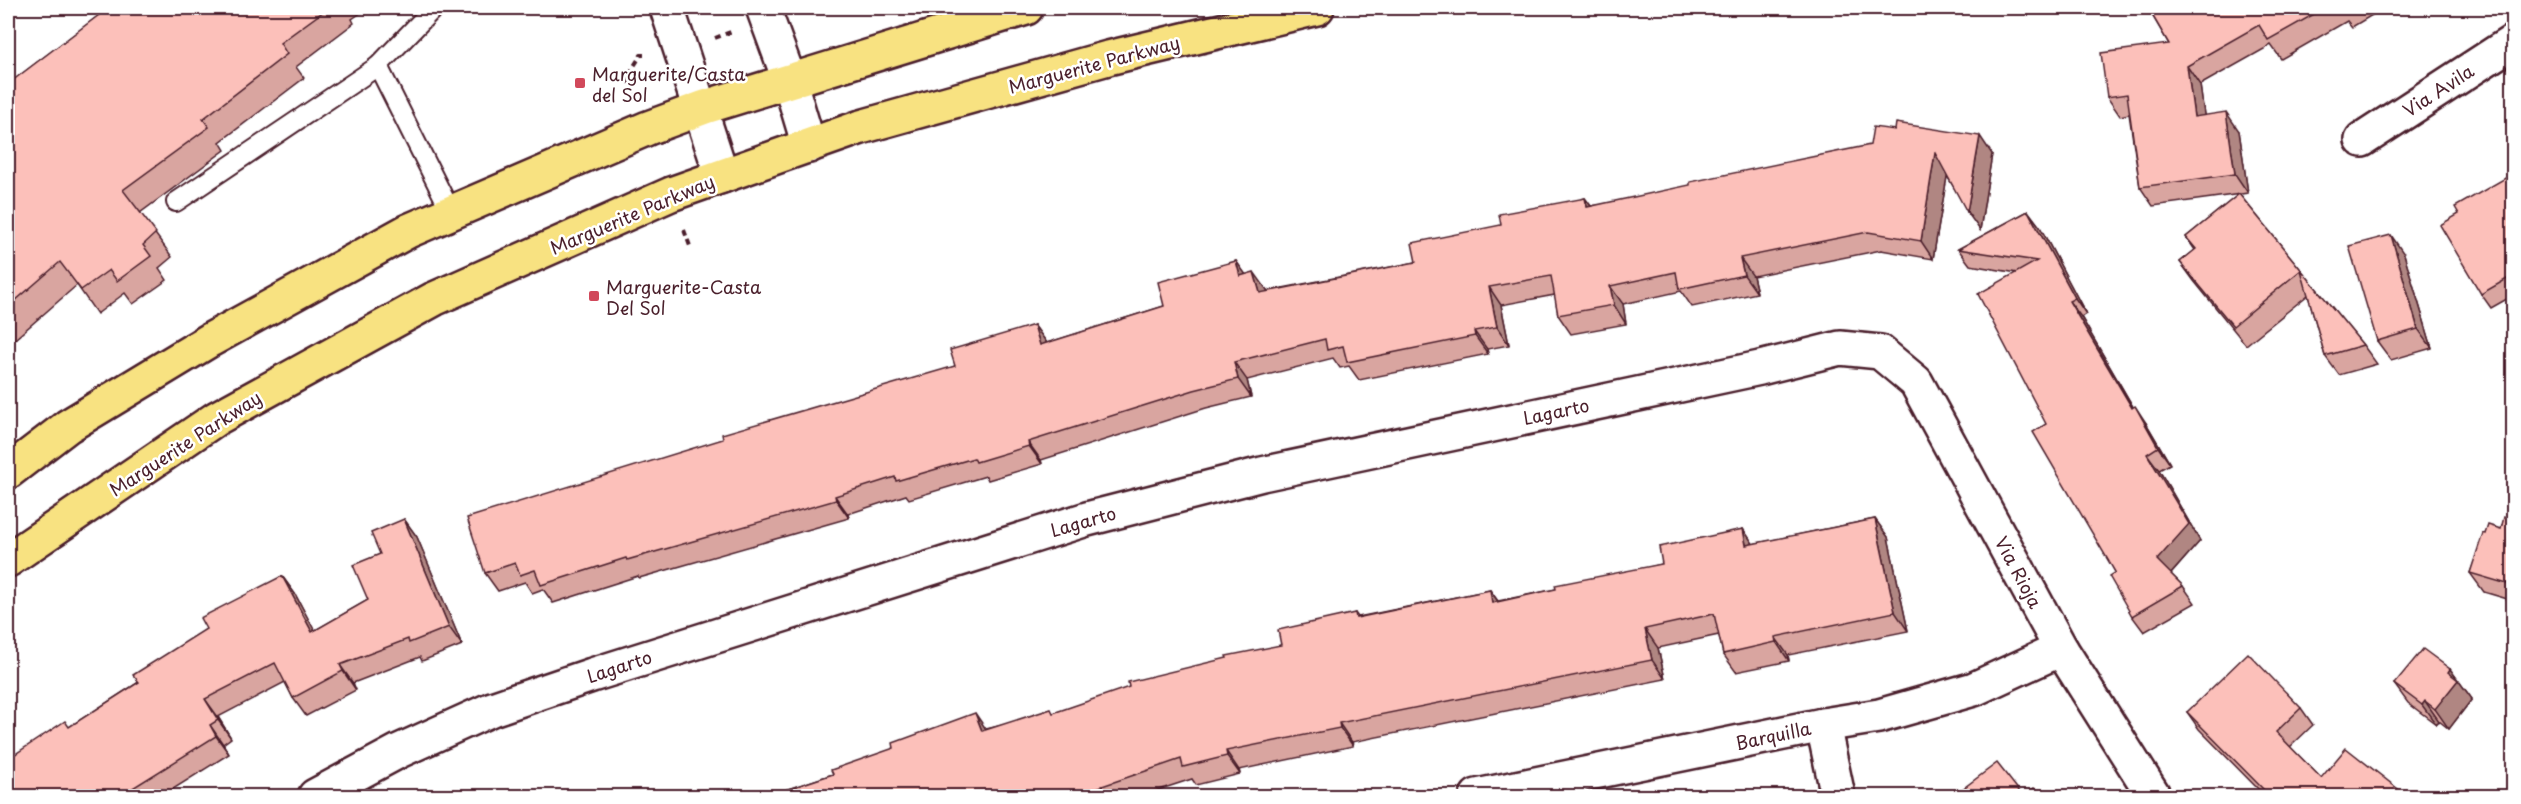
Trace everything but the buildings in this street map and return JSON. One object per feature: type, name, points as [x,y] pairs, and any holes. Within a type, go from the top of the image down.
[{"type":"main road","points":[[8,472],[68,426],[210,340],[408,231],[648,128],[699,109],[789,79],[1026,8]]},
{"type":"main road","name":"Marguerite Parkway","points":[[8,560],[217,418],[434,299],[671,194],[861,127],[1108,58],[1317,8]]},
{"type":"street","points":[[667,8],[722,176]]},
{"type":"street","points":[[763,8],[789,79],[809,146]]},
{"type":"street","name":"Via Avila","points":[[2362,140],[2514,41]]},
{"type":"street","name":"Lagarto","points":[[315,796],[399,751],[492,709],[592,675],[1087,519],[1262,474],[1761,369],[1840,348],[1880,352]]},
{"type":"street","name":"Via Rioja","points":[[1880,352],[1916,382],[2061,649],[2154,796]]},
{"type":"street","name":"Barquilla","points":[[1477,796],[1823,725],[1880,716],[1974,689],[2061,649]]},
{"type":"street","points":[[1823,725],[1838,796]]},
{"type":"lane","points":[[410,8],[415,27]]},
{"type":"lane","points":[[176,202],[378,66],[434,8]]},
{"type":"lane","points":[[378,66],[451,212]]},
{"type":"place","name":"Marguerite/Casta del Sol","points":[[580,83]]},
{"type":"place","name":"Marguerite-Casta Del Sol","points":[[594,296]]}]
